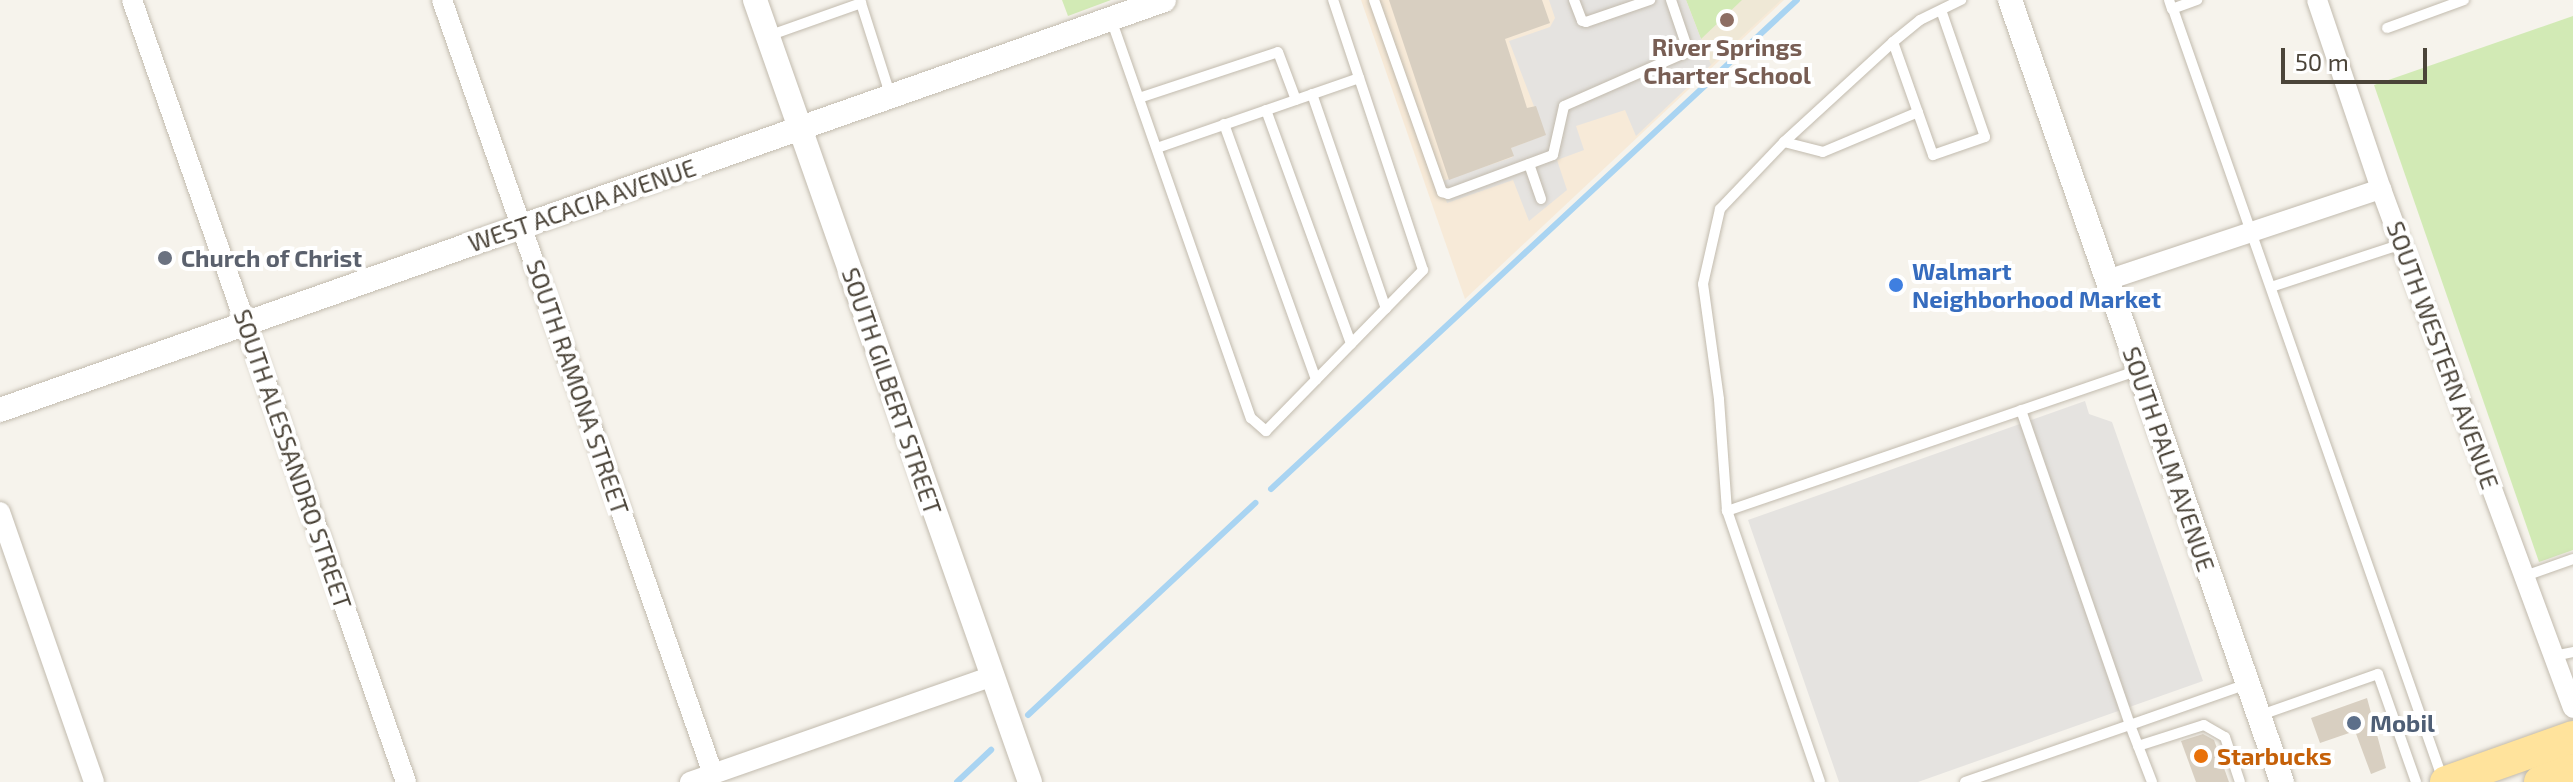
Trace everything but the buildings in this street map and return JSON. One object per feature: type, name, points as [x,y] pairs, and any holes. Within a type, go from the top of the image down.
[{"type":"main road","points":[[2445,782],[2573,737]]},
{"type":"main road","points":[[2540,782],[2573,770]]},
{"type":"street","name":"SOUTH ALESSANDRO STREET","points":[[132,0],[406,782]]},
{"type":"street","name":"SOUTH RAMONA STREET","points":[[442,0],[713,774]]},
{"type":"street","name":"SOUTH GILBERT STREET","points":[[755,0],[1030,782]]},
{"type":"street","name":"WEST ACACIA AVENUE","points":[[0,410],[1164,0]]},
{"type":"street","name":"SOUTH PALM AVENUE","points":[[2010,0],[2282,782]]},
{"type":"street","name":"SOUTH WESTERN AVENUE","points":[[2317,0],[2381,189],[2525,576],[2564,654],[2573,708]]},
{"type":"street","points":[[2107,280],[2381,189]]},
{"type":"street","points":[[0,512],[94,782]]},
{"type":"street","points":[[690,782],[992,676]]},
{"type":"lane","points":[[1111,19],[1251,418],[1266,431],[1423,270],[1333,0]]},
{"type":"lane","points":[[1374,0],[1442,192],[1448,194],[1553,155],[1564,106],[1685,53],[1687,47],[1671,0]]},
{"type":"lane","points":[[1574,0],[1582,21],[1586,22],[1650,0]]},
{"type":"lane","points":[[1820,782],[1727,511],[1719,399],[1703,284],[1720,209],[1784,142],[1893,42],[1920,20],[1961,0]]},
{"type":"lane","points":[[2197,0],[2171,4],[2445,782]]},
{"type":"lane","points":[[2387,28],[2464,0]]},
{"type":"lane","points":[[767,36],[860,2],[891,96]]},
{"type":"lane","points":[[1893,42],[1933,155],[1985,137],[1941,10]]},
{"type":"lane","points":[[1139,98],[1278,52],[1296,100]]},
{"type":"lane","points":[[1157,148],[1359,78]]},
{"type":"lane","points":[[1312,94],[1386,309]]},
{"type":"lane","points":[[1266,110],[1351,344]]},
{"type":"lane","points":[[1784,142],[1823,152],[1918,112]]},
{"type":"lane","points":[[1224,124],[1316,380]]},
{"type":"lane","points":[[1529,164],[1541,199]]},
{"type":"lane","points":[[2271,287],[2402,244]]},
{"type":"lane","points":[[1727,511],[2138,370]]},
{"type":"lane","points":[[2021,410],[2152,782]]},
{"type":"lane","points":[[2525,576],[2573,559]]},
{"type":"lane","points":[[2258,716],[2378,674],[2416,782]]},
{"type":"lane","points":[[1965,782],[1982,779],[2247,684]]},
{"type":"lane","points":[[2138,746],[2204,725],[2225,737],[2240,782]]},
{"type":"shaded area","points":[[1361,0],[1784,0],[1465,299]]},
{"type":"shaded area","points":[[1549,0],[1686,0],[1711,65],[1636,136],[1625,110],[1576,126],[1584,150],[1557,160],[1567,190],[1529,221],[1513,180],[1447,203],[1440,182],[1513,157],[1511,148],[1545,135],[1509,41],[1550,27],[1555,18]]},
{"type":"shaded area","name":"River Springs Charter School","points":[[1686,0],[1781,0],[1711,65]]},
{"type":"shaded area","points":[[2085,401],[2089,414],[2112,422],[2203,681],[1918,782],[1839,782],[1748,520]]},
{"type":"green space","points":[[1062,0],[1111,0],[1068,16]]},
{"type":"green space","points":[[1686,0],[1742,0],[1701,39]]},
{"type":"green space","points":[[2573,16],[2573,550],[2539,562],[2374,85]]},
{"type":"waterway","points":[[1271,489],[1797,0]]},
{"type":"waterway","points":[[1028,715],[1255,503]]},
{"type":"waterway","points":[[957,782],[991,750]]},
{"type":"place","name":"River Springs Charter School","points":[[1727,20]]},
{"type":"place","name":"Church of Christ","points":[[165,258]]},
{"type":"place","name":"Walmart Neighborhood Market","points":[[1896,285]]},
{"type":"place","name":"Mobil","points":[[2354,723]]},
{"type":"place","name":"Starbucks","points":[[2201,756]]}]
